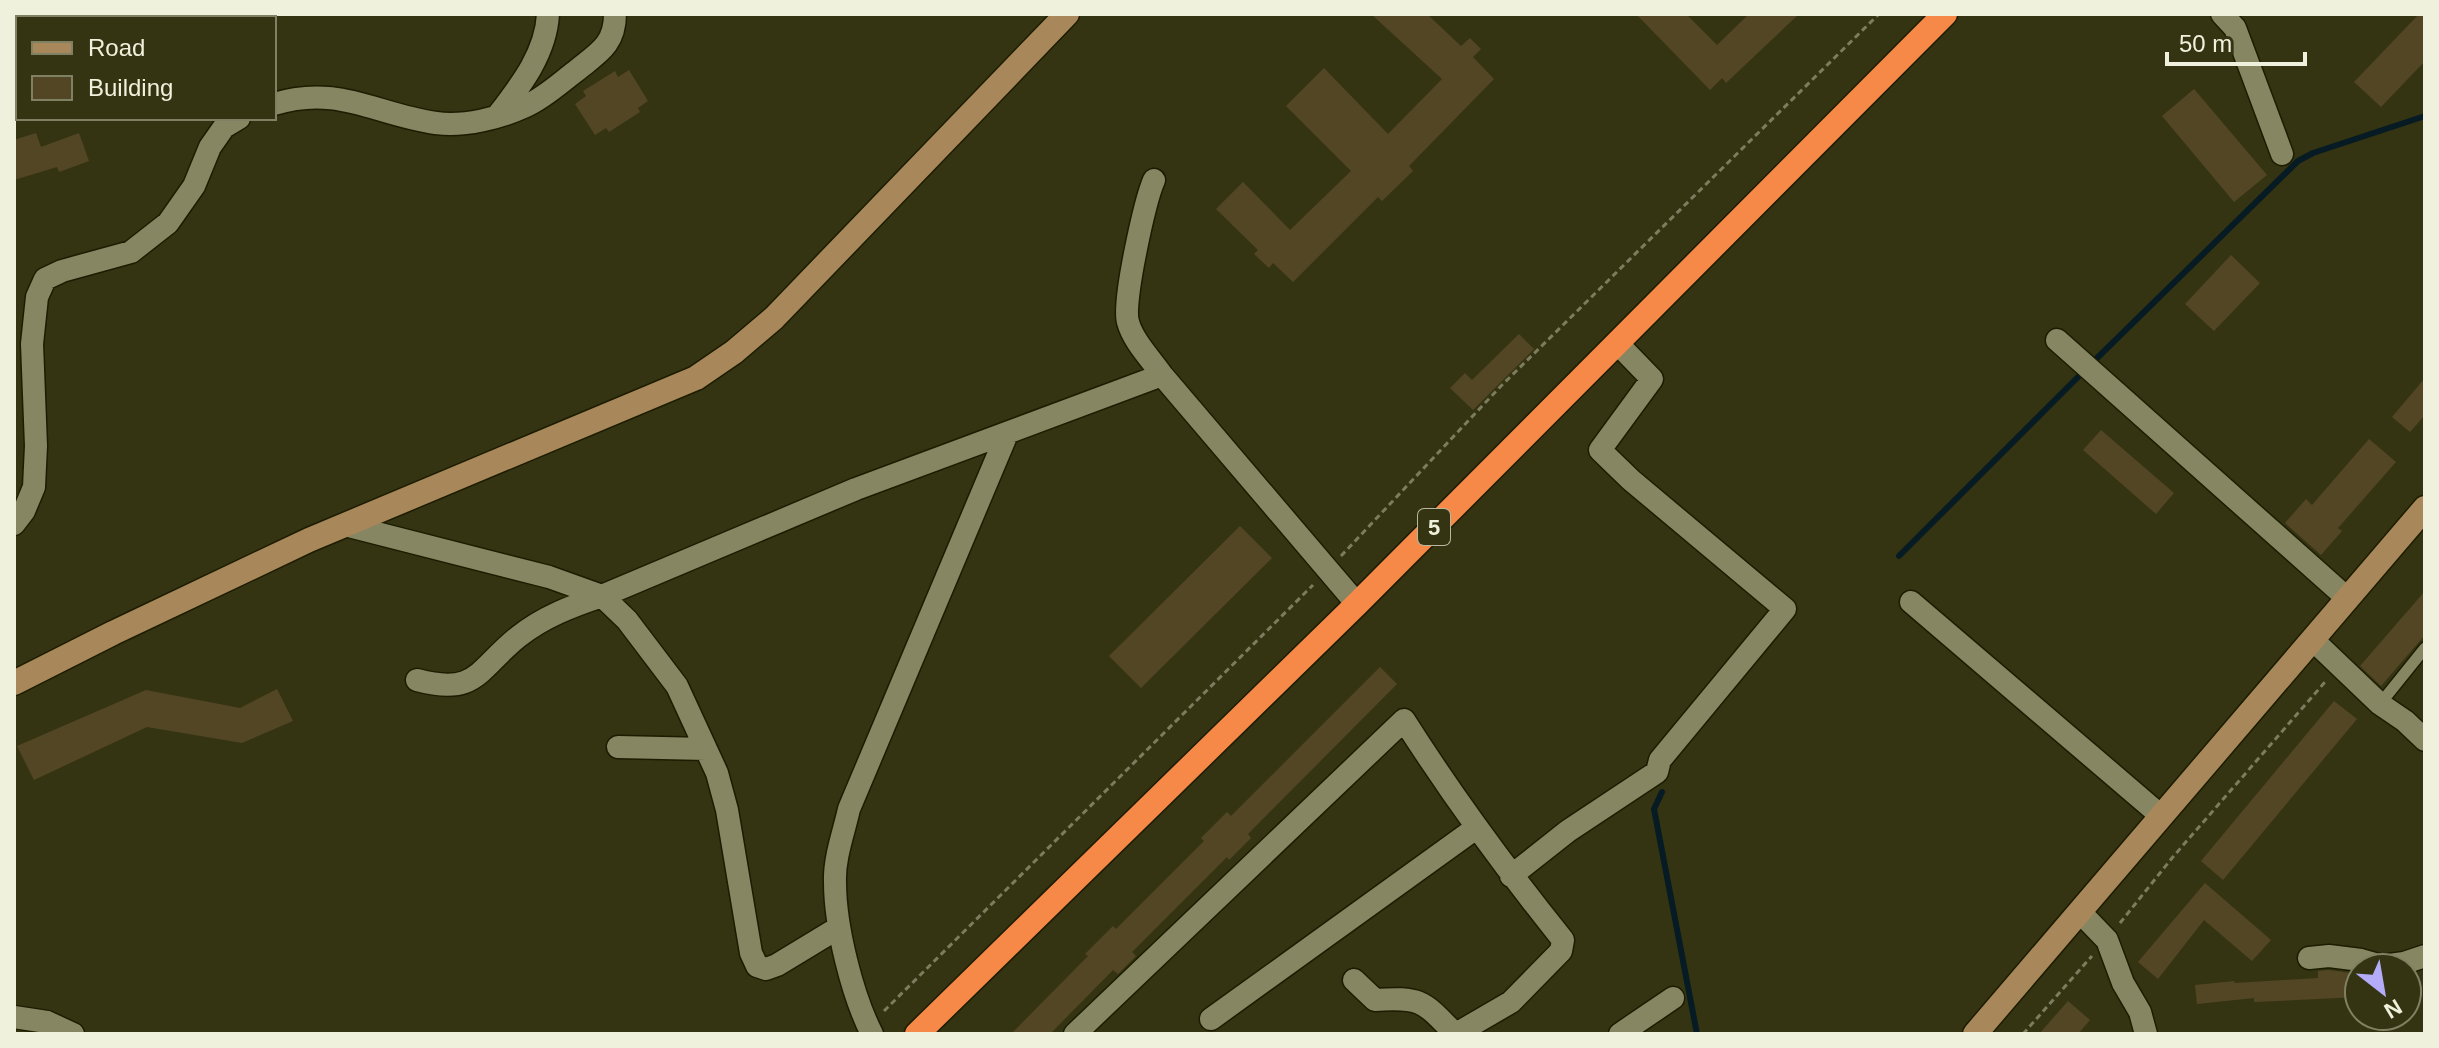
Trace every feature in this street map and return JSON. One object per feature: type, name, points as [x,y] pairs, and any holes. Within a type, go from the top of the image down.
[{"type":"highway","name":"5","points":[[917,1034],[1357,604],[1617,343],[1932,18]]},
{"type":"street","points":[[498,115],[523,82],[547,34],[548,14]]},
{"type":"street","points":[[276,104],[315,96],[371,105],[435,123],[463,124],[498,115],[525,107],[542,97],[598,54],[611,40],[615,30],[615,14]]},
{"type":"street","points":[[14,683],[113,633],[345,525],[696,378],[734,352],[774,318],[1067,14]]},
{"type":"street","points":[[2236,19],[2282,154]]},
{"type":"street","points":[[14,524],[24,511],[34,487],[36,446],[32,344],[37,297],[45,279],[62,271],[131,252],[168,223],[194,186],[210,147],[224,127],[236,120]]},
{"type":"street","points":[[1154,180],[1138,242],[1127,321],[1162,375],[1357,604]]},
{"type":"street","points":[[2057,340],[2348,599]]},
{"type":"street","points":[[1511,876],[1568,831],[1657,772],[1660,760],[1785,609],[1631,480],[1600,450],[1652,379],[1617,343]]},
{"type":"street","points":[[417,680],[443,687],[463,684],[478,675],[519,636],[563,609],[602,596],[856,489],[1162,375]]},
{"type":"street","points":[[870,1030],[838,928],[834,880],[849,809],[1007,434]]},
{"type":"street","points":[[1975,1034],[2425,508]]},
{"type":"street","points":[[345,525],[549,577],[602,596],[635,630],[677,686],[717,773],[727,810],[746,932],[757,966],[766,969],[777,965],[838,928]]},
{"type":"street","points":[[1911,602],[2160,815]]},
{"type":"street","points":[[2313,640],[2380,704],[2425,740]]},
{"type":"street","points":[[1075,1034],[1404,720],[1476,828],[1563,940],[1561,951],[1511,1002],[1455,1034],[1426,1004],[1404,998],[1375,1000],[1354,980]]},
{"type":"street","points":[[618,747],[706,749]]},
{"type":"street","points":[[1211,1019],[1476,828]]},
{"type":"street","points":[[2080,912],[2107,940],[2123,983],[2140,1012],[2146,1034]]},
{"type":"street","points":[[2309,958],[2329,956],[2382,966],[2425,956]]},
{"type":"street","points":[[1620,1034],[1673,998]]},
{"type":"street","points":[[14,1017],[47,1022],[73,1034]]},
{"type":"lane","points":[[2380,704],[2423,654]]},
{"type":"path","points":[[1340,557],[1501,386],[1879,14]]},
{"type":"path","points":[[870,1030],[1319,579]]},
{"type":"path","points":[[2023,1034],[2107,940],[2172,858],[2339,666]]},
{"type":"building","points":[[1371,14],[1427,14],[1461,46],[1470,38],[1481,49],[1473,57],[1494,79],[1409,166],[1413,171],[1382,201],[1378,197],[1293,282],[1273,263],[1269,268],[1254,254],[1258,250],[1216,209],[1243,182],[1290,230],[1351,171],[1286,106],[1324,68],[1388,134],[1442,79]]},
{"type":"building","points":[[1636,14],[1686,14],[1717,45],[1749,14],[1799,14],[1726,83],[1722,78],[1710,90]]},
{"type":"building","points":[[2419,14],[2425,14],[2425,61],[2381,107],[2354,82]]},
{"type":"building","points":[[629,70],[648,101],[638,108],[640,112],[609,132],[606,128],[595,135],[575,104],[586,96],[583,91],[615,71],[618,77]]},
{"type":"building","points":[[2194,89],[2267,175],[2234,202],[2162,116]]},
{"type":"building","points":[[36,133],[41,147],[79,133],[89,161],[59,172],[57,167],[14,180],[14,140]]},
{"type":"building","points":[[2231,255],[2260,283],[2214,331],[2185,304]]},
{"type":"building","points":[[1519,334],[1534,349],[1473,410],[1450,388],[1465,373],[1472,380]]},
{"type":"building","points":[[2425,378],[2425,415],[2410,432],[2392,417]]},
{"type":"building","points":[[2101,430],[2174,493],[2156,514],[2083,450]]},
{"type":"building","points":[[2369,439],[2396,462],[2338,528],[2342,531],[2321,555],[2285,523],[2306,499],[2312,505]]},
{"type":"building","points":[[1240,526],[1272,558],[1141,688],[1109,656]]},
{"type":"building","points":[[2425,591],[2425,635],[2381,686],[2360,666]]},
{"type":"building","points":[[1380,667],[1397,684],[1248,834],[1251,838],[1229,860],[1227,857],[1132,952],[1136,956],[1118,974],[1113,970],[1050,1034],[1011,1034],[1088,956],[1085,954],[1113,926],[1116,929],[1204,841],[1201,838],[1227,812],[1231,816]]},
{"type":"building","points":[[277,689],[293,721],[242,743],[147,727],[34,780],[17,746],[146,690],[240,708]]},
{"type":"building","points":[[2334,701],[2357,719],[2223,880],[2201,861]]},
{"type":"building","points":[[2205,883],[2271,940],[2252,961],[2204,920],[2158,979],[2138,962]]},
{"type":"building","points":[[2318,971],[2343,972],[2343,998],[2254,1002],[2254,998],[2197,1004],[2195,985],[2318,978]]},
{"type":"building","points":[[2068,1001],[2090,1020],[2078,1034],[2039,1034]]},
{"type":"waterway","points":[[2092,363],[2298,161],[2313,153],[2425,116]]},
{"type":"waterway","points":[[1899,556],[2084,371]]},
{"type":"waterway","points":[[1662,792],[1654,809],[1697,1034]]}]
